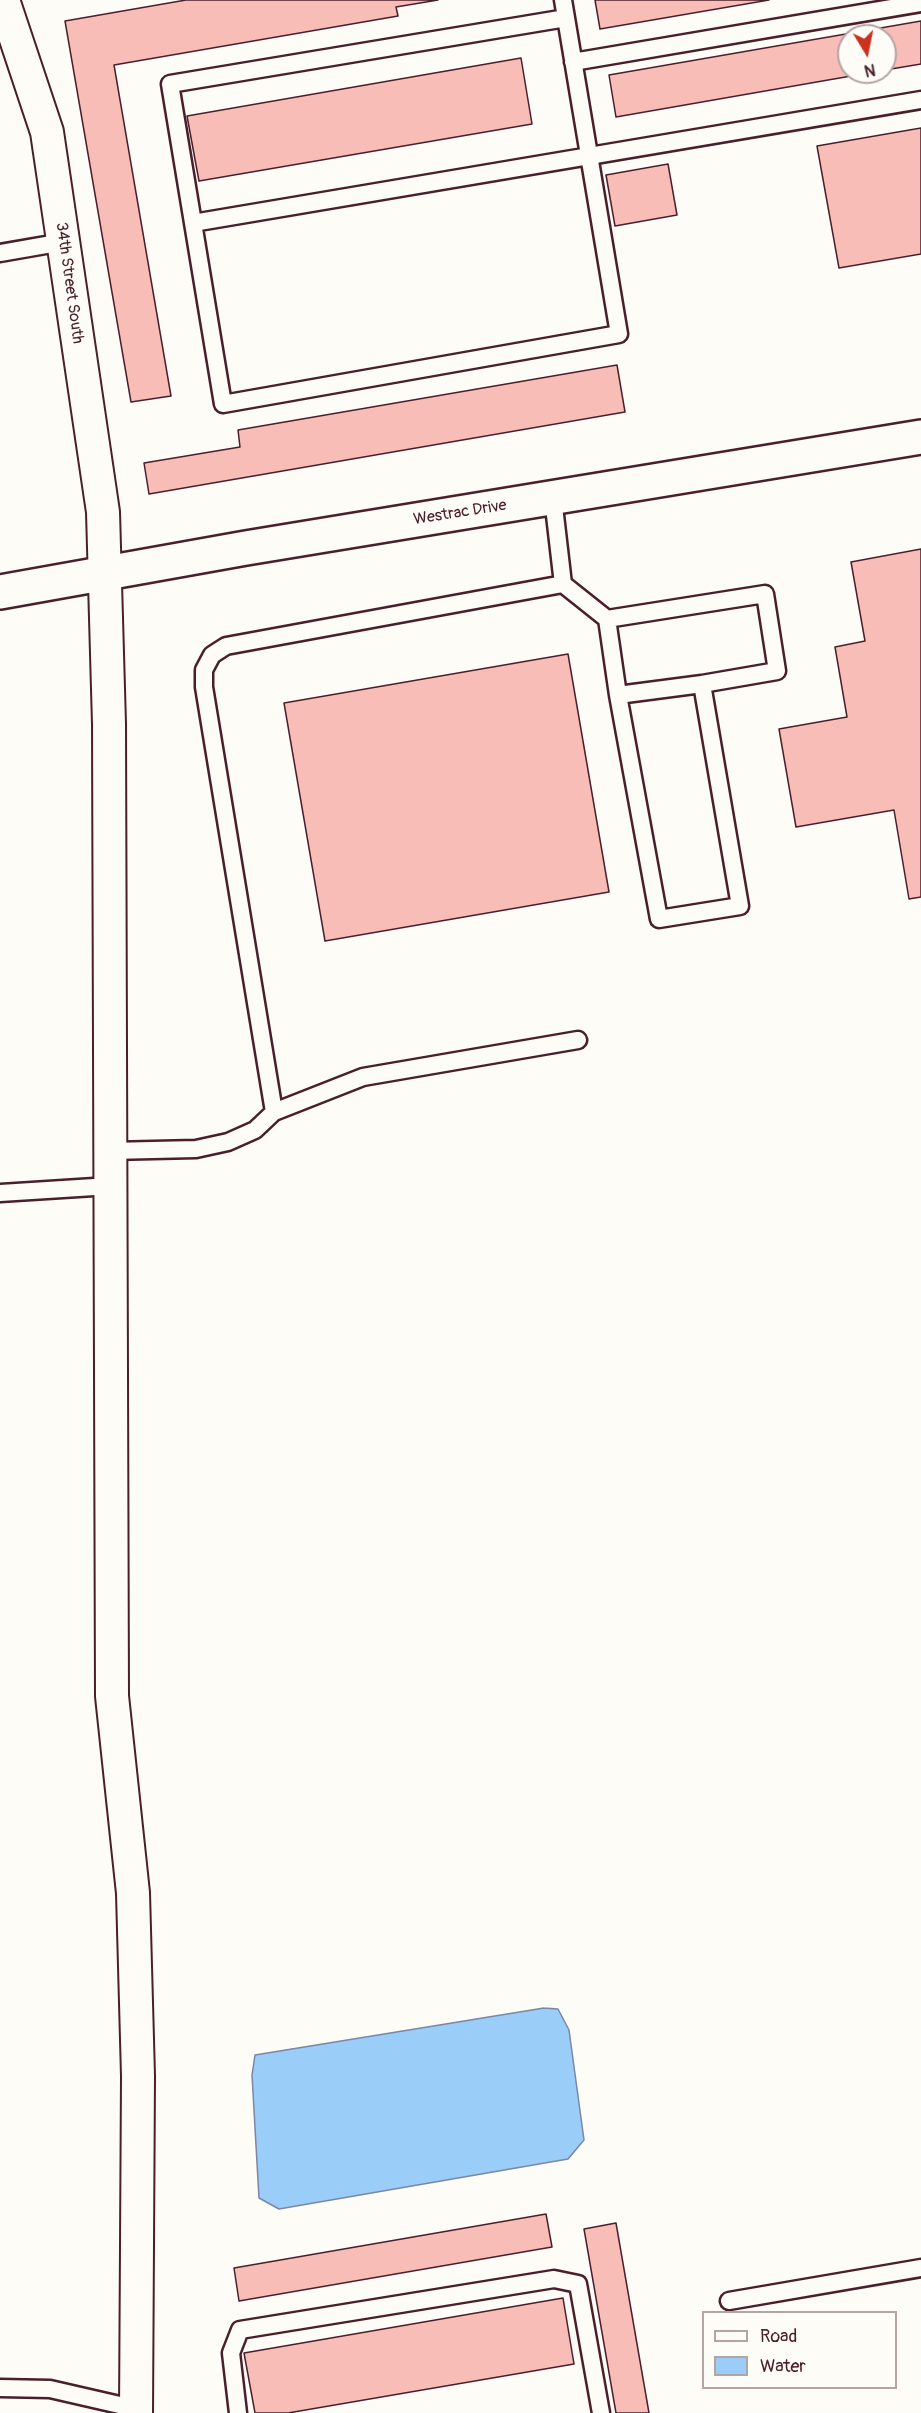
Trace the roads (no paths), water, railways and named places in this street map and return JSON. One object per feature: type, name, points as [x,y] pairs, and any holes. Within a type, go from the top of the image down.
[{"type":"street","name":"34th Street South","points":[[3,0],[47,132],[103,512],[109,724],[112,1696],[133,1893],[138,2076],[136,2411]]},
{"type":"street","name":"Westrac Drive","points":[[0,592],[921,437]]},
{"type":"lane","points":[[563,0],[619,334],[223,404],[170,84],[566,18]]},
{"type":"lane","points":[[573,62],[921,3]]},
{"type":"lane","points":[[193,223],[921,100]]},
{"type":"lane","points":[[0,253],[63,242]]},
{"type":"lane","points":[[553,498],[563,584],[608,619],[618,695],[659,919],[740,906],[702,684]]},
{"type":"lane","points":[[274,1112],[204,687],[204,670],[212,655],[226,646],[563,584]]},
{"type":"lane","points":[[608,619],[765,594],[777,671],[618,695]]},
{"type":"lane","points":[[110,1150],[196,1149],[228,1142],[255,1130],[274,1112],[363,1077],[579,1040]]},
{"type":"lane","points":[[0,1193],[110,1186]]},
{"type":"lane","points":[[729,2301],[921,2268]]},
{"type":"lane","points":[[238,2413],[231,2353],[240,2330],[554,2279],[578,2284],[601,2413]]},
{"type":"lane","points":[[0,2388],[50,2389],[136,2411]]},
{"type":"water","points":[[544,2008],[558,2009],[569,2030],[584,2140],[568,2159],[279,2209],[259,2198],[252,2075],[255,2055]]}]
